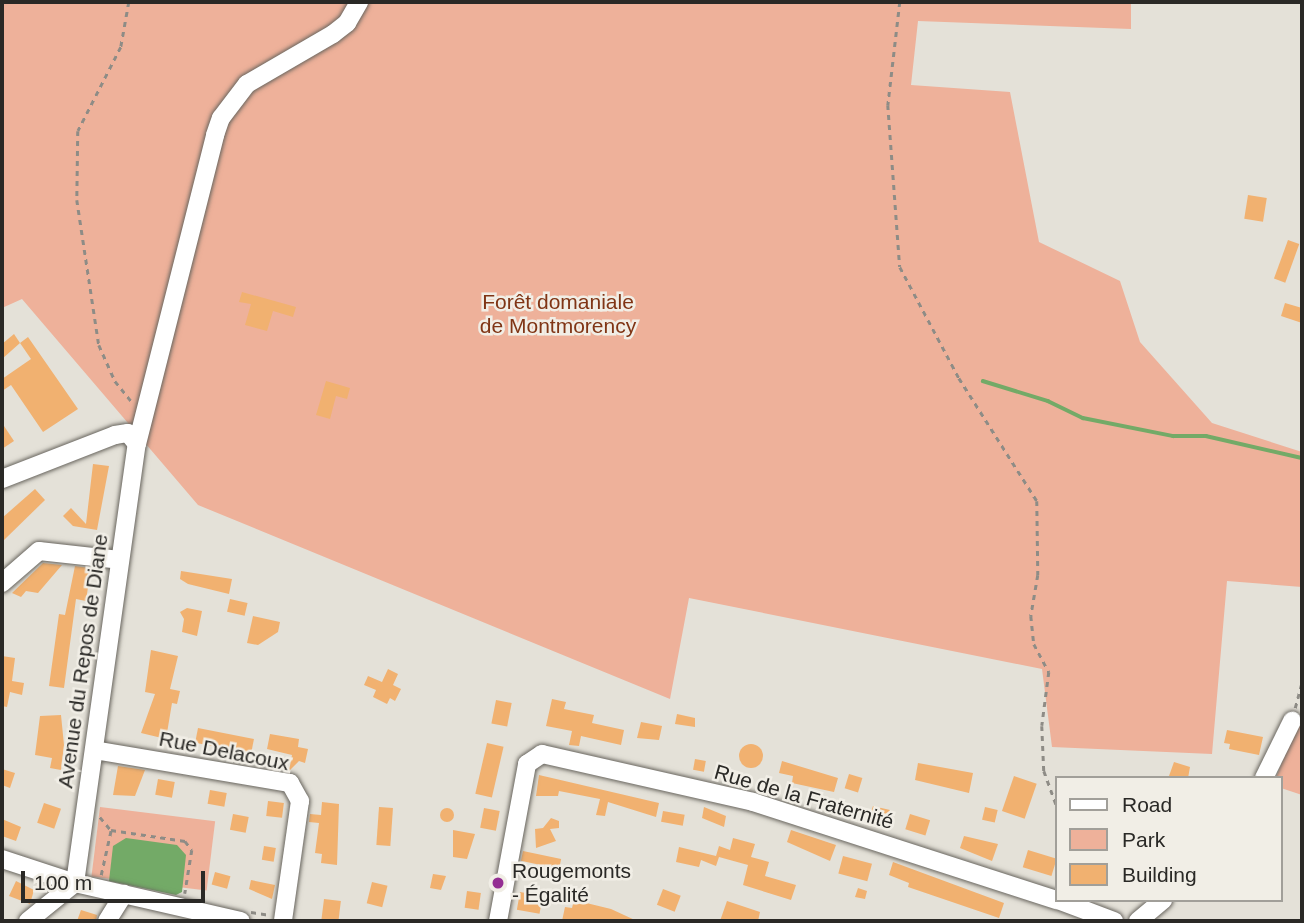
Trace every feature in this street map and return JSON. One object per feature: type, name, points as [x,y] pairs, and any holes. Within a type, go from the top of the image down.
[{"type":"street","name":"Avenue du Repos de Diane","points":[[75,883],[137,444],[206,160],[221,118],[247,83],[333,34],[347,23],[359,2]]},
{"type":"street","points":[[2,479],[121,433],[145,418]]},
{"type":"street","points":[[121,433],[132,435],[137,444]]},
{"type":"street","points":[[2,583],[39,551],[121,560]]},
{"type":"street","points":[[1265,776],[1292,721]]},
{"type":"street","name":"Rue Delacoux","points":[[94,750],[289,783],[300,801],[283,921]]},
{"type":"street","name":"Rue de la Fraternité","points":[[498,921],[527,764],[533,756],[753,802],[1056,900]]},
{"type":"street","points":[[2,859],[75,883],[241,921]]},
{"type":"street","points":[[28,921],[63,898],[75,883]]},
{"type":"street","points":[[107,921],[124,894]]},
{"type":"street","name":"Rue de la Fraternité","points":[[1063,902],[1115,921]]},
{"type":"street","points":[[1138,921],[1161,902]]},
{"type":"path","points":[[129,2],[121,47],[78,131],[77,200],[99,345],[115,382],[145,418]]},
{"type":"path","points":[[900,2],[888,105],[900,267],[959,377],[1037,501],[1038,575],[1031,616],[1034,644],[1049,672],[1044,760],[1056,803]]},
{"type":"path","points":[[1292,721],[1302,682]]},
{"type":"path","points":[[97,888],[111,830],[185,841],[192,850],[182,909]]},
{"type":"green space","name":"Forêt domaniale de Montmorency","points":[[2,2],[1131,2],[1131,29],[918,21],[911,85],[1010,92],[1039,242],[1120,281],[1140,342],[1212,423],[1302,452],[1302,587],[1227,581],[1212,754],[1052,747],[1042,669],[689,598],[670,699],[198,505],[22,299],[2,308]]},
{"type":"green space","points":[[1302,710],[1302,795],[1283,789],[1283,776],[1277,776]]},
{"type":"green space","points":[[100,807],[215,821],[207,891],[91,876]]},
{"type":"shaded area","points":[[126,838],[177,845],[186,855],[182,892],[176,895],[109,881],[113,846]]},
{"type":"building","points":[[1248,195],[1267,198],[1263,222],[1244,219]]},
{"type":"building","points":[[1288,240],[1299,244],[1285,283],[1274,279]]},
{"type":"building","points":[[242,292],[296,307],[293,317],[273,311],[267,331],[245,325],[251,304],[239,302]]},
{"type":"building","points":[[1285,303],[1302,308],[1302,323],[1281,316]]},
{"type":"building","points":[[14,334],[20,343],[2,359],[2,344]]},
{"type":"building","points":[[28,337],[78,409],[43,432],[11,385],[2,391],[2,379],[31,359],[20,343]]},
{"type":"building","points":[[326,381],[350,388],[347,399],[336,396],[330,419],[316,415]]},
{"type":"building","points":[[2,423],[14,441],[2,449]]},
{"type":"building","points":[[93,464],[109,466],[97,530],[73,526],[63,516],[71,508],[86,524]]},
{"type":"building","points":[[35,489],[45,500],[2,542],[2,518]]},
{"type":"building","points":[[43,563],[62,565],[38,593],[26,591],[21,597],[12,593]]},
{"type":"building","points":[[75,566],[104,570],[103,575],[90,573],[86,601],[76,599],[64,688],[49,686],[59,614],[65,615]]},
{"type":"building","points":[[181,571],[232,579],[229,594],[188,584],[180,579]]},
{"type":"building","points":[[230,599],[248,603],[245,616],[227,612]]},
{"type":"building","points":[[187,608],[202,611],[197,636],[182,632],[184,619],[180,612]]},
{"type":"building","points":[[253,616],[280,622],[278,632],[258,645],[247,643]]},
{"type":"building","points":[[151,650],[178,656],[170,689],[180,691],[177,704],[172,703],[166,739],[141,733],[155,694],[145,692]]},
{"type":"building","points":[[2,656],[15,658],[12,681],[24,683],[22,695],[10,692],[7,707],[2,706]]},
{"type":"building","points":[[388,669],[398,674],[393,685],[401,689],[395,701],[390,698],[387,704],[373,697],[376,690],[364,685],[368,676],[382,682]]},
{"type":"building","points":[[552,699],[566,702],[564,709],[594,715],[592,723],[624,730],[621,745],[581,736],[579,746],[569,745],[572,731],[546,726]]},
{"type":"building","points":[[496,700],[512,703],[507,727],[491,724]]},
{"type":"building","points":[[677,714],[695,718],[695,727],[675,724]]},
{"type":"building","points":[[61,715],[64,745],[61,770],[50,768],[52,758],[35,755],[40,716]]},
{"type":"building","points":[[641,722],[662,726],[659,740],[637,738]]},
{"type":"building","points":[[198,728],[254,739],[251,754],[195,743]]},
{"type":"building","points":[[1227,730],[1263,737],[1259,755],[1229,749],[1230,744],[1224,743]]},
{"type":"building","points":[[270,734],[299,739],[298,747],[308,749],[305,763],[299,761],[289,771],[292,755],[267,749]]},
{"type":"building","points":[[487,743],[504,747],[492,797],[475,794]]},
{"type":"building","points":[[751,744],[760,747],[763,756],[760,765],[751,768],[742,765],[739,756],[742,747]]},
{"type":"building","points":[[695,759],[706,761],[704,772],[693,770]]},
{"type":"building","points":[[782,761],[838,778],[834,792],[792,783],[793,776],[779,773]]},
{"type":"building","points":[[1174,762],[1190,767],[1188,776],[1169,776]]},
{"type":"building","points":[[918,763],[973,773],[969,793],[915,780]]},
{"type":"building","points":[[118,766],[145,770],[135,796],[113,795]]},
{"type":"building","points":[[2,769],[15,773],[10,788],[2,785]]},
{"type":"building","points":[[849,774],[862,778],[858,792],[845,788]]},
{"type":"building","points":[[539,775],[659,803],[656,817],[608,802],[605,816],[596,815],[600,799],[559,791],[558,796],[536,796]]},
{"type":"building","points":[[1014,776],[1037,784],[1025,819],[1002,811]]},
{"type":"building","points":[[158,779],[175,782],[172,798],[155,795]]},
{"type":"building","points":[[210,790],[227,793],[224,807],[208,804]]},
{"type":"building","points":[[268,801],[284,803],[282,818],[266,816]]},
{"type":"building","points":[[322,802],[339,804],[337,865],[321,863],[322,854],[315,853],[319,823],[309,822],[310,814],[321,815]]},
{"type":"building","points":[[44,803],[61,809],[54,829],[37,823]]},
{"type":"building","points":[[873,806],[890,810],[886,824],[869,818]]},
{"type":"building","points":[[379,807],[393,808],[390,846],[376,845]]},
{"type":"building","points":[[704,807],[726,816],[724,827],[702,818]]},
{"type":"building","points":[[985,807],[998,810],[995,823],[982,820]]},
{"type":"building","points":[[447,808],[452,810],[452,820],[447,822],[442,820],[440,815],[442,810]]},
{"type":"building","points":[[484,808],[500,811],[496,831],[480,828]]},
{"type":"building","points":[[663,811],[685,815],[683,826],[661,822]]},
{"type":"building","points":[[233,814],[249,817],[246,833],[230,830]]},
{"type":"building","points":[[910,814],[930,820],[925,835],[905,829]]},
{"type":"building","points":[[551,818],[559,821],[559,828],[550,829],[556,841],[536,848],[535,829],[543,828]]},
{"type":"building","points":[[2,819],[21,827],[16,841],[2,836]]},
{"type":"building","points":[[453,830],[475,834],[467,859],[453,857]]},
{"type":"building","points":[[791,830],[836,845],[830,861],[787,842]]},
{"type":"building","points":[[964,836],[998,844],[992,861],[960,848]]},
{"type":"building","points":[[733,838],[755,844],[751,857],[769,862],[765,876],[796,885],[791,900],[743,885],[748,865],[719,857],[716,866],[701,860],[699,867],[676,862],[679,847],[716,856],[719,846],[730,850]]},
{"type":"building","points":[[264,846],[276,848],[274,862],[262,860]]},
{"type":"building","points":[[1028,850],[1056,859],[1051,876],[1023,867]]},
{"type":"building","points":[[523,851],[561,859],[559,869],[521,861]]},
{"type":"building","points":[[843,856],[872,864],[867,881],[838,873]]},
{"type":"building","points":[[893,862],[1004,903],[999,918],[908,887],[909,883],[889,875]]},
{"type":"building","points":[[215,872],[230,876],[227,889],[212,885]]},
{"type":"building","points":[[433,874],[446,876],[441,890],[430,888]]},
{"type":"building","points":[[251,880],[275,885],[272,899],[249,889]]},
{"type":"building","points":[[16,881],[34,890],[30,904],[9,896]]},
{"type":"building","points":[[372,882],[388,886],[382,907],[367,903]]},
{"type":"building","points":[[858,888],[867,891],[865,899],[855,897]]},
{"type":"building","points":[[663,889],[681,896],[675,912],[657,905]]},
{"type":"building","points":[[467,891],[481,893],[478,910],[465,908]]},
{"type":"building","points":[[520,892],[543,896],[540,914],[517,910]]},
{"type":"building","points":[[324,899],[341,901],[338,921],[321,921]]},
{"type":"building","points":[[574,900],[611,909],[637,921],[562,921],[565,907],[572,908]]},
{"type":"building","points":[[727,901],[760,912],[758,921],[720,921]]},
{"type":"building","points":[[81,910],[97,915],[96,921],[77,921]]},
{"type":"waterway","points":[[983,381],[1048,401],[1083,418],[1173,436],[1206,436],[1302,458]]},
{"type":"place","name":"Rougemonts - Égalité","points":[[498,883]]}]
